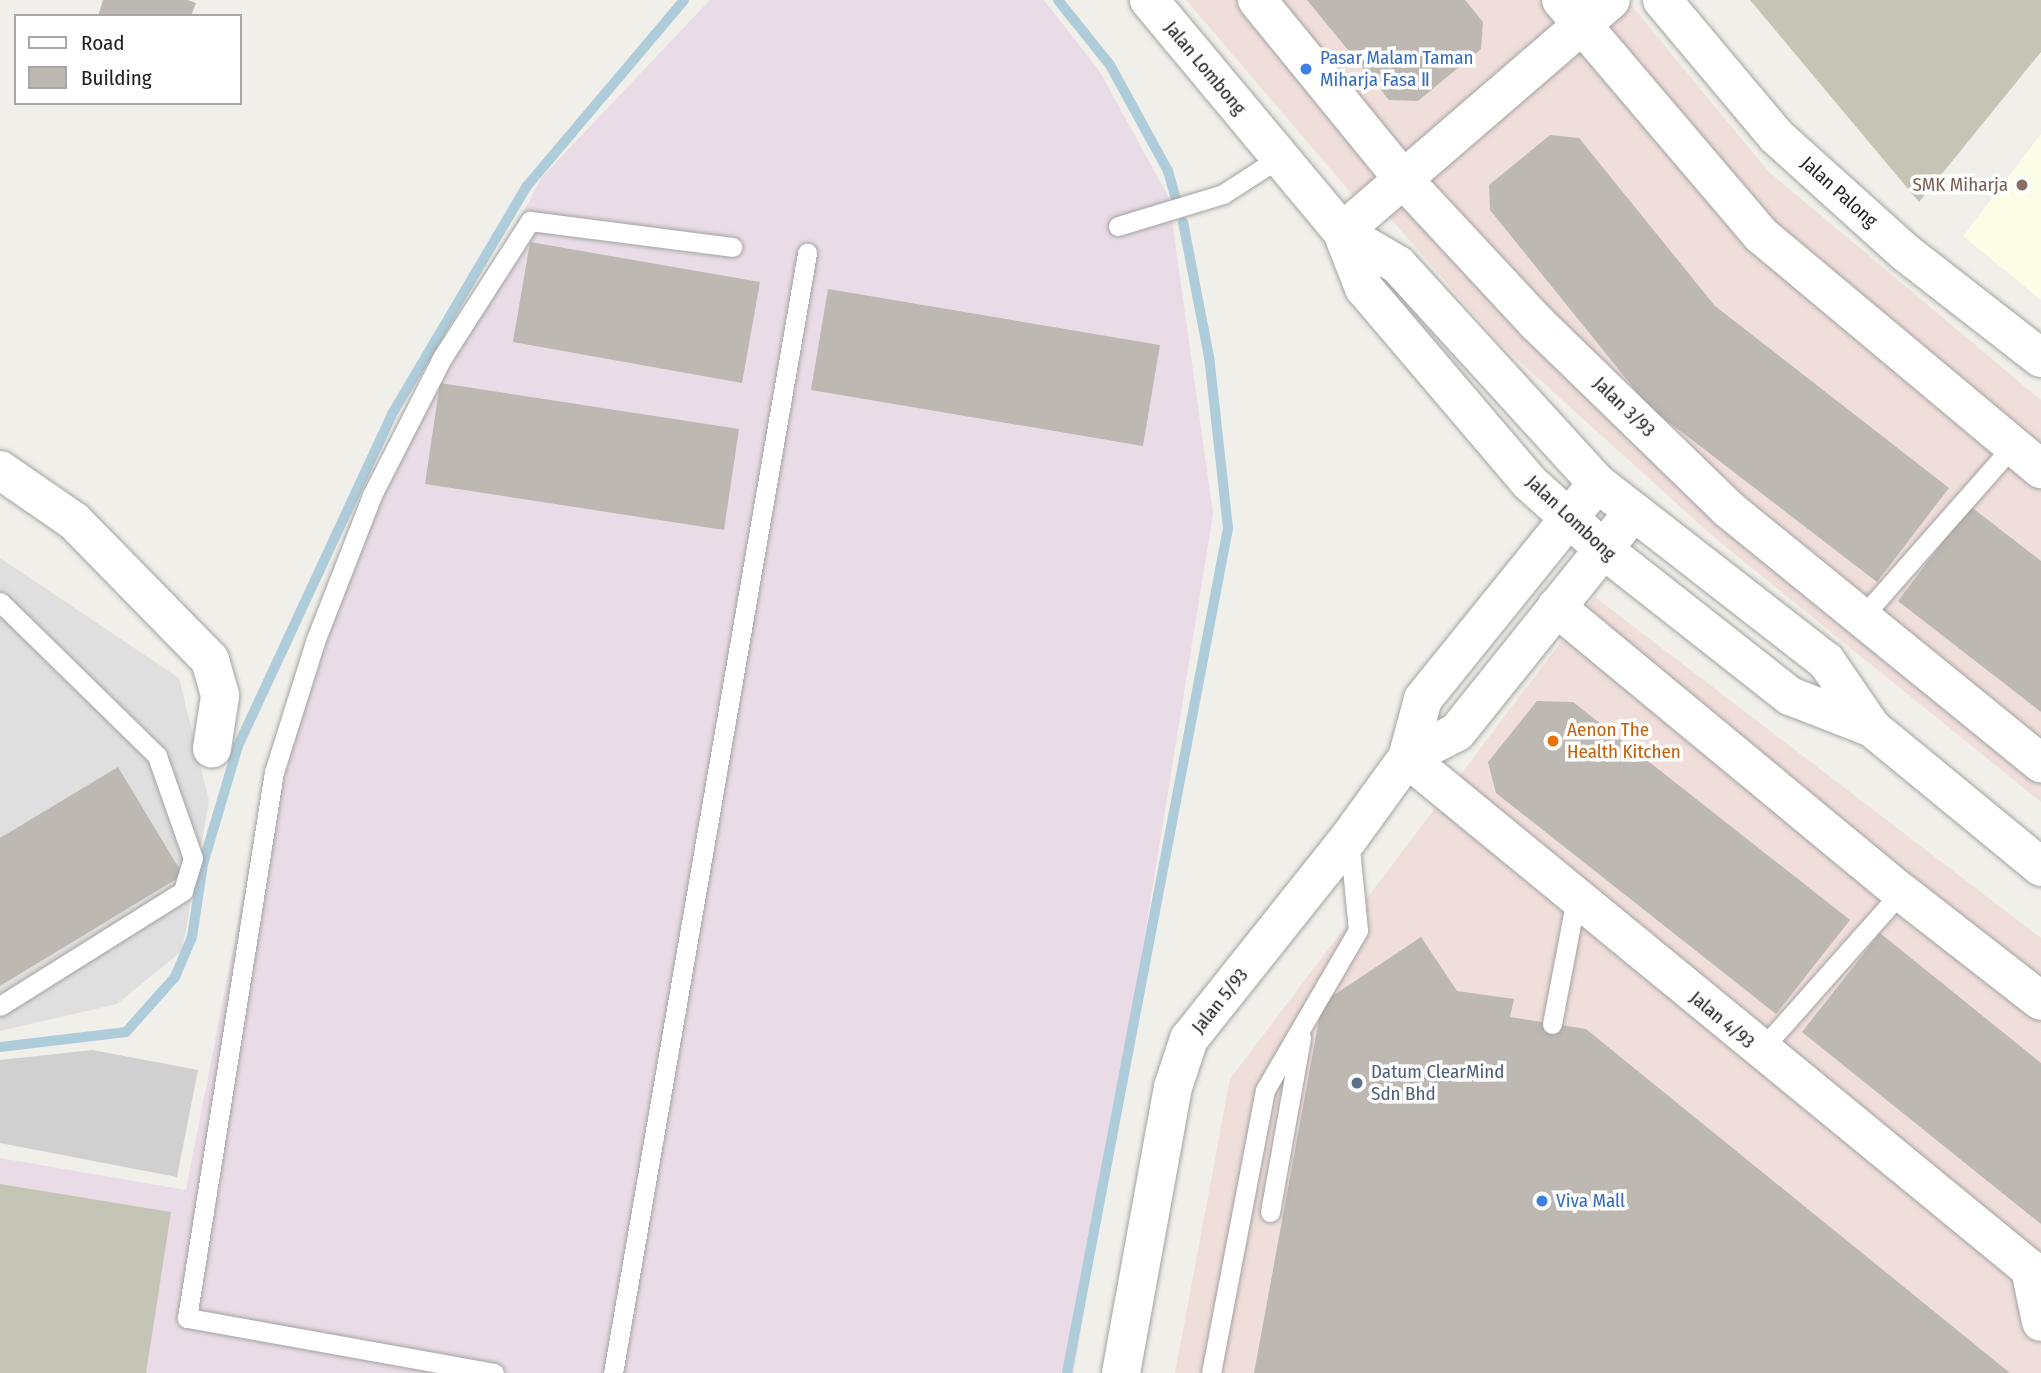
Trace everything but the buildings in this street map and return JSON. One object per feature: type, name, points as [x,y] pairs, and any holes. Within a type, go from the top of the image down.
[{"type":"street","name":"Jalan Lombong","points":[[1149,0],[1342,232],[1364,288],[1521,472],[1603,550],[1790,696],[1872,728]]},
{"type":"street","name":"Jalan 3/93","points":[[1257,0],[1403,179],[1537,323],[1727,508],[2041,762]]},
{"type":"street","points":[[1342,232],[1403,179],[1571,13],[1611,0]]},
{"type":"street","name":"Jalan Palong","points":[[1662,0],[1776,136],[1906,253],[2041,358]]},
{"type":"street","points":[[1571,13],[1761,235],[2027,457]]},
{"type":"street","name":"Jalan Lombong","points":[[1342,232],[1398,265],[1597,483],[1826,661],[1872,728],[2041,867]]},
{"type":"street","points":[[0,470],[74,522],[210,660],[220,696],[212,748]]},
{"type":"street","name":"Jalan 5/93","points":[[1121,1373],[1173,1087],[1189,1040],[1349,838],[1406,758],[1423,699],[1597,483]]},
{"type":"street","name":"Jalan 5/93","points":[[1406,758],[1457,732],[1633,512]]},
{"type":"street","points":[[1556,607],[1901,892],[2041,1001]]},
{"type":"street","name":"Jalan 4/93","points":[[1406,758],[1760,1051],[2036,1274]]},
{"type":"street","points":[[2036,1274],[2041,1322]]},
{"type":"lane","points":[[1118,226],[1223,194],[1279,158]]},
{"type":"lane","points":[[494,1373],[187,1318],[274,772],[316,639],[372,495],[442,358],[530,221],[732,247]]},
{"type":"lane","points":[[613,1373],[807,253]]},
{"type":"lane","points":[[1862,617],[2027,457]]},
{"type":"lane","points":[[0,602],[157,756],[193,858],[183,891],[0,1006]]},
{"type":"lane","points":[[1211,1373],[1265,1090],[1358,930],[1349,838]]},
{"type":"lane","points":[[1760,1051],[1901,892]]},
{"type":"lane","points":[[1552,1024],[1576,898]]},
{"type":"lane","points":[[1270,1212],[1304,1023]]},
{"type":"shaded area","points":[[710,0],[1044,0],[1100,72],[1169,198],[1213,514],[1074,1373],[0,1373],[0,1158],[186,1190],[273,743],[358,522],[542,177]]},
{"type":"shaded area","points":[[1186,0],[1627,0],[1768,171],[2041,400],[2041,802],[1716,539],[1498,342],[1367,191],[1357,200]]},
{"type":"shaded area","points":[[1750,0],[2041,0],[2041,52],[1919,202]]},
{"type":"shaded area","name":"SMK Miharja","points":[[2041,134],[2041,300],[1963,236]]},
{"type":"shaded area","points":[[0,558],[179,678],[209,801],[182,951],[117,1004],[0,1031]]},
{"type":"shaded area","points":[[1595,597],[2041,938],[2041,1373],[1175,1373],[1230,1079]]},
{"type":"shaded area","points":[[92,1050],[198,1070],[177,1177],[0,1143],[0,1060]]},
{"type":"shaded area","points":[[0,1184],[171,1212],[146,1373],[0,1373]]},
{"type":"waterway","points":[[0,1047],[126,1032],[175,977],[192,937],[203,864],[238,746],[392,414],[527,186],[684,0]]},
{"type":"waterway","points":[[1058,0],[1110,65],[1168,171],[1177,202]]},
{"type":"waterway","points":[[1067,1373],[1228,528],[1209,357],[1183,222]]},
{"type":"place","name":"Pasar Malam Taman Miharja Fasa Ⅱ","points":[[1306,69]]},
{"type":"place","name":"SMK Miharja","points":[[2022,185]]},
{"type":"place","name":"Aenon The Health Kitchen","points":[[1553,741]]},
{"type":"place","name":"Datum ClearMind Sdn Bhd","points":[[1357,1083]]},
{"type":"place","name":"Viva Mall","points":[[1542,1201]]}]
